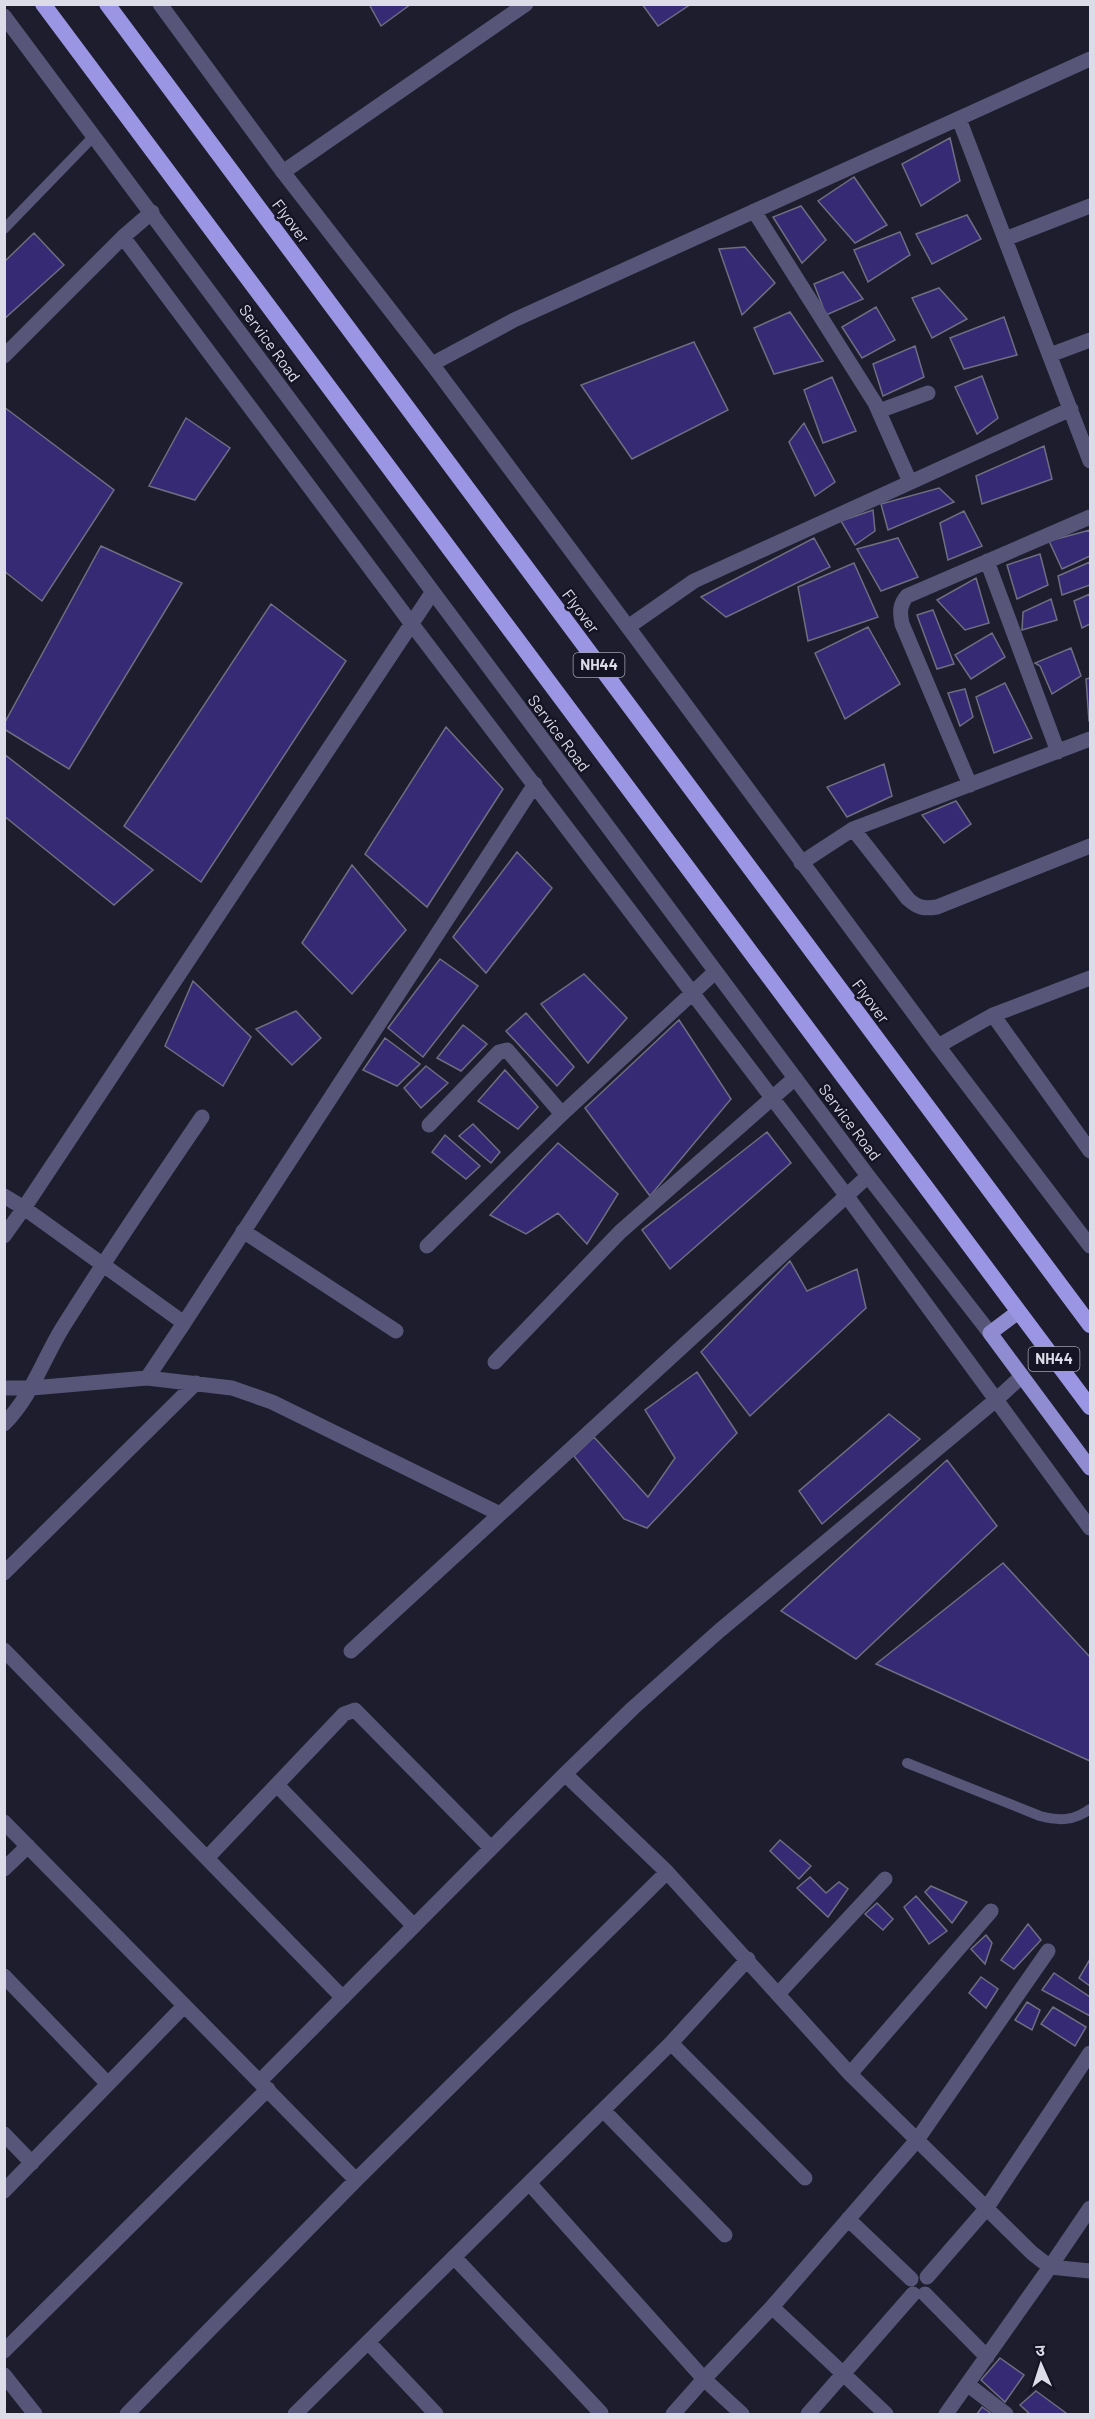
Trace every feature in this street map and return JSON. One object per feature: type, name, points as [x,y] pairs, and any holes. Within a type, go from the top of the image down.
[{"type":"highway","name":"NH44","points":[[42,4],[1090,1407]]},
{"type":"highway","name":"Flyover","points":[[107,4],[1090,1325]]},
{"type":"main road","points":[[990,1333],[1018,1312]]},
{"type":"main road","name":"Service Road","points":[[990,1333],[1090,1468]]},
{"type":"street","points":[[160,4],[283,172],[432,364],[801,863],[1090,1246]]},
{"type":"street","points":[[283,172],[526,4]]},
{"type":"street","name":"Service Road","points":[[4,16],[868,1176],[990,1333]]},
{"type":"street","points":[[432,364],[514,320],[1090,59]]},
{"type":"street","points":[[959,119],[1090,461]]},
{"type":"street","points":[[1005,239],[1090,206]]},
{"type":"street","points":[[754,211],[879,411],[910,482]]},
{"type":"street","points":[[4,356],[123,237],[152,212]]},
{"type":"street","points":[[123,237],[411,623],[846,1195],[1090,1528]]},
{"type":"street","points":[[1050,355],[1090,340]]},
{"type":"street","points":[[879,411],[928,393]]},
{"type":"street","points":[[628,627],[694,581],[1071,409]]},
{"type":"street","points":[[970,785],[903,624],[900,608],[907,596],[1090,517]]},
{"type":"street","points":[[987,561],[1058,752]]},
{"type":"street","points":[[4,1236],[432,592]]},
{"type":"street","points":[[801,863],[853,829],[1090,739]]},
{"type":"street","points":[[147,1378],[535,784]]},
{"type":"street","points":[[853,829],[908,899],[926,909],[937,907],[1090,846]]},
{"type":"street","points":[[426,1246],[562,1114],[716,972]]},
{"type":"street","points":[[938,1046],[993,1015],[1090,978]]},
{"type":"street","points":[[993,1015],[1090,1151]]},
{"type":"street","points":[[429,1125],[499,1052],[507,1050],[562,1114]]},
{"type":"street","points":[[495,1362],[620,1232],[795,1078]]},
{"type":"street","points":[[4,1424],[32,1388],[47,1352],[102,1264],[202,1117]]},
{"type":"street","points":[[351,1651],[868,1176]]},
{"type":"street","points":[[4,1196],[184,1323]]},
{"type":"street","points":[[243,1232],[396,1331]]},
{"type":"street","points":[[4,2351],[264,2085],[343,1998],[564,1774],[720,1630],[1022,1376]]},
{"type":"street","points":[[4,1388],[32,1388],[147,1378],[232,1388],[272,1402],[500,1514]]},
{"type":"street","points":[[4,1573],[196,1383]]},
{"type":"street","points":[[4,1650],[343,1998]]},
{"type":"street","points":[[207,1858],[344,1714],[355,1710],[491,1848]]},
{"type":"street","points":[[564,1774],[667,1872],[850,2074],[1041,2261],[1050,2267],[1090,2271]]},
{"type":"street","points":[[278,1785],[414,1926]]},
{"type":"street","points":[[4,1822],[356,2180]]},
{"type":"street","points":[[4,1869],[28,1846]]},
{"type":"street","points":[[127,2415],[356,2180],[667,1872]]},
{"type":"street","points":[[778,1994],[885,1878]]},
{"type":"street","points":[[850,2074],[991,1911]]},
{"type":"street","points":[[673,2415],[772,2307],[917,2140],[1048,1951]]},
{"type":"street","points":[[301,2413],[368,2342],[671,2043],[748,1959]]},
{"type":"street","points":[[4,1976],[108,2084]]},
{"type":"street","points":[[4,2191],[184,2006]]},
{"type":"street","points":[[671,2043],[805,2178]]},
{"type":"street","points":[[808,2415],[916,2289],[930,2286],[927,2277],[986,2209],[1090,2053]]},
{"type":"street","points":[[603,2110],[725,2235]]},
{"type":"street","points":[[4,2134],[32,2163]]},
{"type":"street","points":[[530,2184],[704,2379],[742,2415]]},
{"type":"street","points":[[946,2415],[1090,2208]]},
{"type":"street","points":[[848,2219],[987,2357]]},
{"type":"street","points":[[454,2257],[601,2413]]},
{"type":"street","points":[[772,2307],[886,2415]]},
{"type":"street","points":[[368,2342],[436,2415]]},
{"type":"street","points":[[4,2375],[35,2415]]},
{"type":"street","points":[[967,2384],[1006,2415]]},
{"type":"street","points":[[22,2415],[23,2399]]},
{"type":"lane","points":[[4,229],[94,136]]},
{"type":"lane","points":[[908,1762],[1040,1816],[1068,1820],[1090,1809]]},
{"type":"building","points":[[369,4],[411,4],[381,26]]},
{"type":"building","points":[[642,4],[691,4],[658,26]]},
{"type":"building","points":[[950,138],[960,181],[921,206],[902,164]]},
{"type":"building","points":[[854,177],[887,225],[855,243],[818,201]]},
{"type":"building","points":[[801,206],[826,240],[802,263],[773,217]]},
{"type":"building","points":[[967,215],[981,239],[932,264],[916,234]]},
{"type":"building","points":[[900,232],[910,255],[868,282],[854,250]]},
{"type":"building","points":[[34,233],[64,265],[4,319],[4,262]]},
{"type":"building","points":[[745,247],[775,283],[742,315],[719,249]]},
{"type":"building","points":[[843,272],[863,299],[826,315],[814,284]]},
{"type":"building","points":[[939,288],[967,319],[932,338],[912,298]]},
{"type":"building","points":[[876,307],[895,340],[862,358],[842,327]]},
{"type":"building","points":[[790,312],[823,361],[774,374],[754,328]]},
{"type":"building","points":[[1004,317],[1017,355],[964,369],[950,338]]},
{"type":"building","points":[[694,342],[728,410],[632,459],[581,385]]},
{"type":"building","points":[[915,346],[924,377],[883,396],[873,364]]},
{"type":"building","points":[[982,376],[998,418],[977,434],[955,387]]},
{"type":"building","points":[[832,377],[856,431],[823,443],[804,390]]},
{"type":"building","points":[[4,407],[114,490],[42,601],[4,571]]},
{"type":"building","points":[[186,418],[230,448],[195,500],[149,486]]},
{"type":"building","points":[[804,423],[835,482],[815,496],[789,442]]},
{"type":"building","points":[[1044,446],[1052,479],[982,504],[976,476]]},
{"type":"building","points":[[939,488],[954,502],[888,530],[881,504]]},
{"type":"building","points":[[873,510],[875,531],[855,545],[841,521]]},
{"type":"building","points":[[964,511],[982,546],[948,560],[940,523]]},
{"type":"building","points":[[1090,530],[1090,556],[1062,569],[1049,541]]},
{"type":"building","points":[[814,538],[830,567],[726,617],[701,597]]},
{"type":"building","points":[[898,538],[918,577],[881,591],[857,549]]},
{"type":"building","points":[[101,546],[182,583],[69,769],[4,729],[4,724]]},
{"type":"building","points":[[1040,554],[1048,585],[1017,599],[1007,565]]},
{"type":"building","points":[[1090,562],[1090,585],[1062,595],[1058,576]]},
{"type":"building","points":[[854,563],[878,617],[808,641],[798,587]]},
{"type":"building","points":[[976,578],[989,623],[965,630],[937,600]]},
{"type":"building","points":[[1090,594],[1090,624],[1082,628],[1074,601]]},
{"type":"building","points":[[1051,599],[1057,620],[1022,630],[1023,612]]},
{"type":"building","points":[[271,604],[346,661],[201,882],[124,826]]},
{"type":"building","points":[[933,610],[954,664],[937,669],[917,615]]},
{"type":"building","points":[[868,627],[900,684],[845,719],[815,653]]},
{"type":"building","points":[[992,633],[1005,657],[971,679],[955,655]]},
{"type":"building","points":[[1071,648],[1081,676],[1052,694],[1040,666],[1035,663]]},
{"type":"building","points":[[1090,678],[1090,721],[1089,721],[1086,679]]},
{"type":"building","points":[[1005,683],[1032,738],[994,753],[976,697]]},
{"type":"building","points":[[965,689],[973,717],[960,726],[948,693]]},
{"type":"building","points":[[446,727],[503,789],[427,907],[365,854]]},
{"type":"building","points":[[4,754],[153,870],[114,905],[4,816]]},
{"type":"building","points":[[884,764],[892,796],[847,817],[827,787]]},
{"type":"building","points":[[956,801],[971,824],[944,843],[922,815]]},
{"type":"building","points":[[517,852],[552,888],[486,973],[453,937]]},
{"type":"building","points":[[352,865],[406,930],[352,994],[302,943]]},
{"type":"building","points":[[440,959],[478,986],[423,1057],[388,1028]]},
{"type":"building","points":[[584,974],[627,1018],[588,1063],[541,1004]]},
{"type":"building","points":[[193,981],[251,1037],[223,1086],[165,1046]]},
{"type":"building","points":[[296,1011],[321,1038],[292,1065],[256,1029]]},
{"type":"building","points":[[526,1013],[574,1067],[557,1086],[506,1031]]},
{"type":"building","points":[[679,1020],[731,1099],[650,1196],[585,1108]]},
{"type":"building","points":[[463,1025],[487,1044],[461,1071],[437,1058]]},
{"type":"building","points":[[385,1038],[420,1064],[397,1086],[363,1070]]},
{"type":"building","points":[[426,1066],[448,1083],[421,1108],[404,1088]]},
{"type":"building","points":[[505,1070],[538,1107],[518,1129],[478,1101]]},
{"type":"building","points":[[473,1124],[500,1152],[491,1163],[459,1136]]},
{"type":"building","points":[[767,1132],[791,1163],[670,1269],[642,1230]]},
{"type":"building","points":[[445,1135],[480,1166],[466,1179],[432,1152]]},
{"type":"building","points":[[558,1143],[618,1194],[587,1244],[558,1213],[526,1234],[490,1215]]},
{"type":"building","points":[[790,1261],[807,1291],[857,1269],[866,1308],[750,1416],[701,1352]]},
{"type":"building","points":[[697,1372],[737,1433],[647,1528],[624,1519],[574,1456],[594,1437],[648,1497],[675,1458],[645,1410]]},
{"type":"building","points":[[889,1414],[920,1439],[822,1524],[799,1491]]},
{"type":"building","points":[[947,1460],[997,1526],[856,1659],[781,1611]]},
{"type":"building","points":[[1003,1563],[1090,1657],[1090,1761],[876,1664]]},
{"type":"building","points":[[780,1840],[811,1866],[799,1879],[770,1851]]},
{"type":"building","points":[[810,1877],[826,1893],[839,1882],[848,1889],[828,1917],[797,1888]]},
{"type":"building","points":[[931,1886],[967,1902],[952,1923],[925,1892]]},
{"type":"building","points":[[916,1896],[947,1931],[929,1944],[904,1907]]},
{"type":"building","points":[[877,1903],[893,1919],[883,1930],[865,1914]]},
{"type":"building","points":[[1028,1924],[1041,1940],[1014,1969],[1001,1960]]},
{"type":"building","points":[[986,1935],[992,1943],[985,1964],[971,1949]]},
{"type":"building","points":[[1090,1959],[1090,1986],[1079,1978]]},
{"type":"building","points":[[1054,1973],[1090,1997],[1090,2016],[1042,1990]]},
{"type":"building","points":[[981,1977],[998,1989],[986,2008],[969,1993]]},
{"type":"building","points":[[1027,2002],[1040,2010],[1032,2030],[1015,2020]]},
{"type":"building","points":[[1053,2007],[1086,2027],[1075,2046],[1041,2024]]},
{"type":"building","points":[[1000,2358],[1024,2375],[1005,2402],[981,2380]]},
{"type":"building","points":[[1036,2391],[1066,2413],[1030,2414],[1020,2405]]},
{"type":"building","points":[[982,2407],[992,2414],[977,2414]]}]
